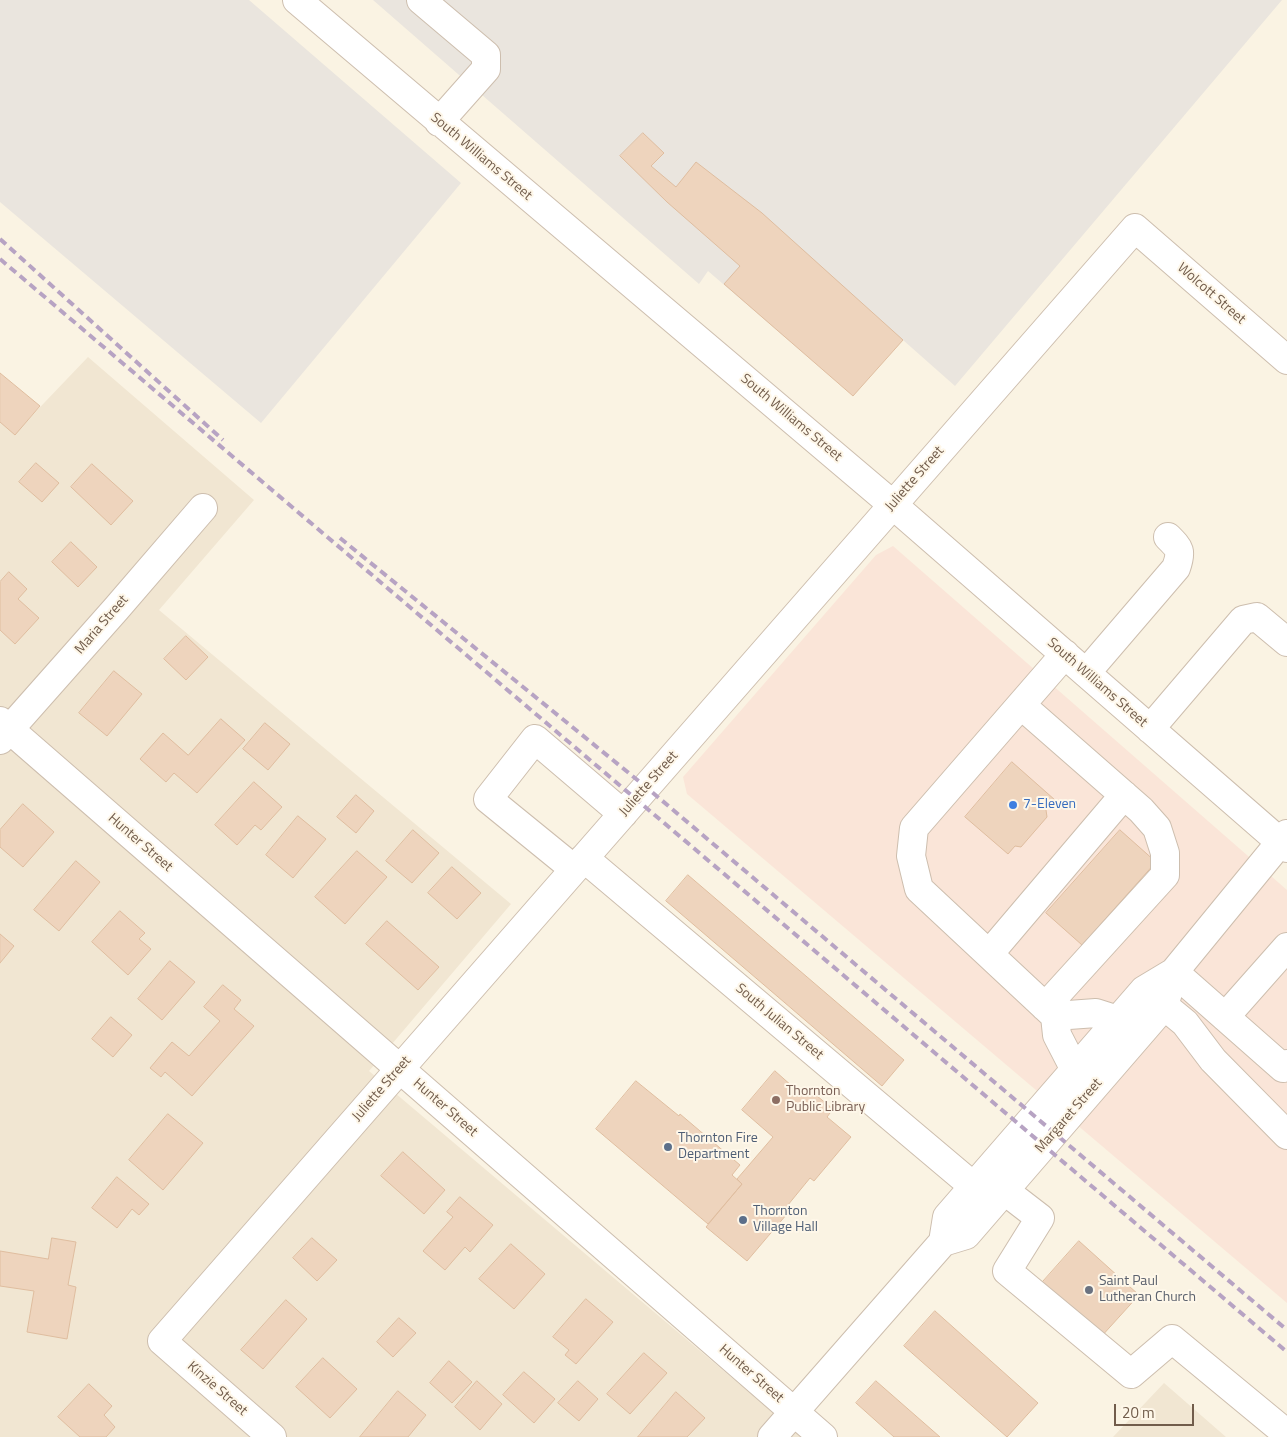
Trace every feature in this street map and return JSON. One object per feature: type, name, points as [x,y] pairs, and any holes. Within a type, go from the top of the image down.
[{"type":"street","name":"South Williams Street","points":[[297,0],[893,505],[1150,729],[1285,841]]},
{"type":"street","points":[[421,0],[486,55],[486,69],[439,122]]},
{"type":"street","name":"Juliette Street","points":[[162,1341],[1135,228]]},
{"type":"street","name":"Wolcott Street","points":[[1135,228],[1287,360]]},
{"type":"street","name":"Maria Street","points":[[3,730],[123,602],[203,508]]},
{"type":"street","points":[[1086,674],[1176,568],[1180,556],[1178,548],[1168,537]]},
{"type":"street","points":[[1150,729],[1243,620],[1257,617],[1287,642]]},
{"type":"street","points":[[1065,654],[914,828],[911,856],[919,889],[1050,1011],[1057,1035],[1074,1070]]},
{"type":"street","points":[[1021,705],[1141,810],[1157,828],[1165,853],[1165,875],[1050,1011]]},
{"type":"street","name":"Hunter Street","points":[[3,730],[400,1069],[823,1437]]},
{"type":"street","name":"South Julian Street","points":[[623,814],[535,739],[488,800],[579,863],[973,1186]]},
{"type":"street","points":[[989,954],[1124,795]]},
{"type":"street","name":"Margaret Street","points":[[1154,998],[1118,1020],[973,1186],[947,1217],[943,1242],[966,1235],[1005,1191],[1154,998],[1174,972],[1285,841]]},
{"type":"street","points":[[1225,1017],[1287,947]]},
{"type":"street","points":[[1174,972],[1283,1068],[1287,1064]]},
{"type":"street","points":[[1154,998],[1185,1023],[1213,1060],[1287,1135]]},
{"type":"street","points":[[1050,1011],[1096,1013],[1118,1020]]},
{"type":"street","points":[[1005,1191],[1040,1218],[1007,1271],[1131,1374],[1172,1339],[1287,1434]]},
{"type":"street","points":[[772,1437],[943,1242]]},
{"type":"street","name":"Kinzie Street","points":[[162,1341],[272,1437]]},
{"type":"shaded area","points":[[0,0],[249,0],[461,183],[261,423],[0,202]]},
{"type":"shaded area","points":[[373,0],[1282,0],[955,386],[903,340],[853,396],[708,271],[699,284]]},
{"type":"shaded area","points":[[88,357],[254,500],[159,610],[511,904],[369,1071],[802,1437],[0,1437],[0,408],[23,425]]},
{"type":"shaded area","points":[[893,546],[1287,890],[1287,1303],[687,794],[683,777],[876,555]]},
{"type":"shaded area","points":[[1164,1383],[1226,1437],[1113,1437]]},
{"type":"building","points":[[643,133],[664,153],[651,166],[676,187],[696,162],[762,213],[903,340],[853,396],[724,284],[740,266],[667,202],[620,156]]},
{"type":"building","points":[[0,373],[40,406],[15,435],[0,422]]},
{"type":"building","points":[[36,463],[59,483],[42,502],[19,482]]},
{"type":"building","points":[[92,464],[133,501],[111,525],[71,487]]},
{"type":"building","points":[[71,542],[97,567],[78,587],[52,562]]},
{"type":"building","points":[[9,572],[27,589],[18,599],[39,618],[15,644],[0,630],[0,582]]},
{"type":"building","points":[[186,636],[208,657],[186,680],[164,659]]},
{"type":"building","points":[[114,671],[142,694],[107,736],[79,713]]},
{"type":"building","points":[[221,719],[245,740],[197,793],[174,773],[166,782],[140,759],[163,733],[188,755]]},
{"type":"building","points":[[265,723],[290,744],[268,770],[243,749]]},
{"type":"building","name":"7-Eleven","points":[[1012,762],[1055,800],[1046,810],[1047,817],[1021,847],[1015,846],[1008,854],[965,817]]},
{"type":"building","points":[[254,782],[282,807],[261,830],[255,825],[237,845],[215,825]]},
{"type":"building","points":[[356,795],[374,811],[356,833],[337,817]]},
{"type":"building","points":[[23,804],[54,832],[23,867],[0,847],[0,830]]},
{"type":"building","points":[[298,816],[326,839],[293,878],[266,855]]},
{"type":"building","points":[[413,830],[439,853],[412,883],[386,861]]},
{"type":"building","points":[[1120,830],[1156,862],[1082,945],[1046,913]]},
{"type":"building","points":[[357,851],[387,877],[345,924],[315,897]]},
{"type":"building","points":[[76,861],[100,882],[59,931],[34,910]]},
{"type":"building","points":[[452,867],[481,893],[457,919],[428,893]]},
{"type":"building","points":[[688,875],[904,1060],[882,1086],[666,901]]},
{"type":"building","points":[[120,911],[145,933],[139,939],[151,949],[128,975],[92,942]]},
{"type":"building","points":[[387,921],[439,967],[418,990],[366,944]]},
{"type":"building","points":[[0,934],[14,946],[0,963]]},
{"type":"building","points":[[170,961],[195,982],[162,1020],[138,999]]},
{"type":"building","points":[[223,985],[241,1000],[234,1009],[254,1026],[192,1096],[165,1072],[161,1077],[150,1068],[172,1042],[189,1056],[220,1021],[204,1007]]},
{"type":"building","points":[[111,1017],[132,1035],[113,1057],[92,1039]]},
{"type":"building","points":[[775,1071],[801,1094],[806,1087],[833,1109],[827,1117],[851,1137],[814,1181],[810,1178],[783,1211],[787,1214],[747,1261],[706,1227],[742,1184],[737,1179],[773,1137],[742,1110]]},
{"type":"building","name":"Thornton Fire Department","points":[[636,1081],[679,1116],[680,1114],[740,1165],[732,1175],[742,1184],[708,1224],[596,1129]]},
{"type":"building","points":[[168,1114],[203,1143],[163,1190],[129,1160]]},
{"type":"building","points":[[403,1152],[445,1190],[424,1214],[381,1176]]},
{"type":"building","points":[[117,1177],[149,1204],[139,1215],[132,1209],[117,1228],[92,1208]]},
{"type":"building","points":[[460,1197],[493,1225],[470,1252],[465,1247],[445,1270],[423,1251],[453,1217],[447,1212]]},
{"type":"building","points":[[52,1238],[76,1242],[68,1285],[76,1287],[67,1339],[27,1332],[34,1291],[0,1286],[0,1251],[48,1259]]},
{"type":"building","points":[[312,1238],[337,1260],[317,1281],[293,1258]]},
{"type":"building","name":"Saint Paul Lutheran Church","points":[[1079,1241],[1139,1295],[1100,1338],[1040,1285]]},
{"type":"building","points":[[511,1244],[545,1274],[514,1309],[479,1279]]},
{"type":"building","points":[[586,1299],[613,1322],[576,1364],[565,1355],[569,1350],[553,1337]]},
{"type":"building","points":[[286,1300],[307,1319],[263,1369],[241,1350]]},
{"type":"building","points":[[935,1311],[1038,1403],[1007,1437],[904,1346]]},
{"type":"building","points":[[399,1318],[416,1333],[393,1357],[377,1342]]},
{"type":"building","points":[[644,1353],[667,1373],[630,1414],[607,1394]]},
{"type":"building","points":[[323,1358],[357,1389],[330,1418],[296,1387]]},
{"type":"building","points":[[449,1361],[472,1382],[452,1403],[430,1383]]},
{"type":"building","points":[[524,1372],[555,1399],[534,1423],[503,1395]]},
{"type":"building","points":[[477,1381],[502,1404],[480,1430],[455,1407]]},
{"type":"building","points":[[578,1381],[598,1399],[579,1421],[558,1403]]},
{"type":"building","points":[[876,1381],[940,1437],[894,1437],[856,1403]]},
{"type":"building","points":[[89,1384],[112,1406],[104,1415],[115,1427],[106,1437],[80,1437],[58,1417]]},
{"type":"building","points":[[398,1391],[426,1415],[408,1437],[360,1437]]},
{"type":"building","points":[[676,1392],[705,1418],[687,1437],[638,1437]]},
{"type":"railway","points":[[0,239],[223,440]]},
{"type":"railway","points":[[0,259],[1287,1352]]},
{"type":"railway","points":[[340,538],[646,787],[1287,1330]]},
{"type":"place","name":"7-Eleven","points":[[1013,805]]},
{"type":"place","name":"Thornton Public Library","points":[[776,1100]]},
{"type":"place","name":"Thornton Fire Department","points":[[668,1147]]},
{"type":"place","name":"Thornton Village Hall","points":[[743,1220]]},
{"type":"place","name":"Saint Paul Lutheran Church","points":[[1089,1290]]}]
